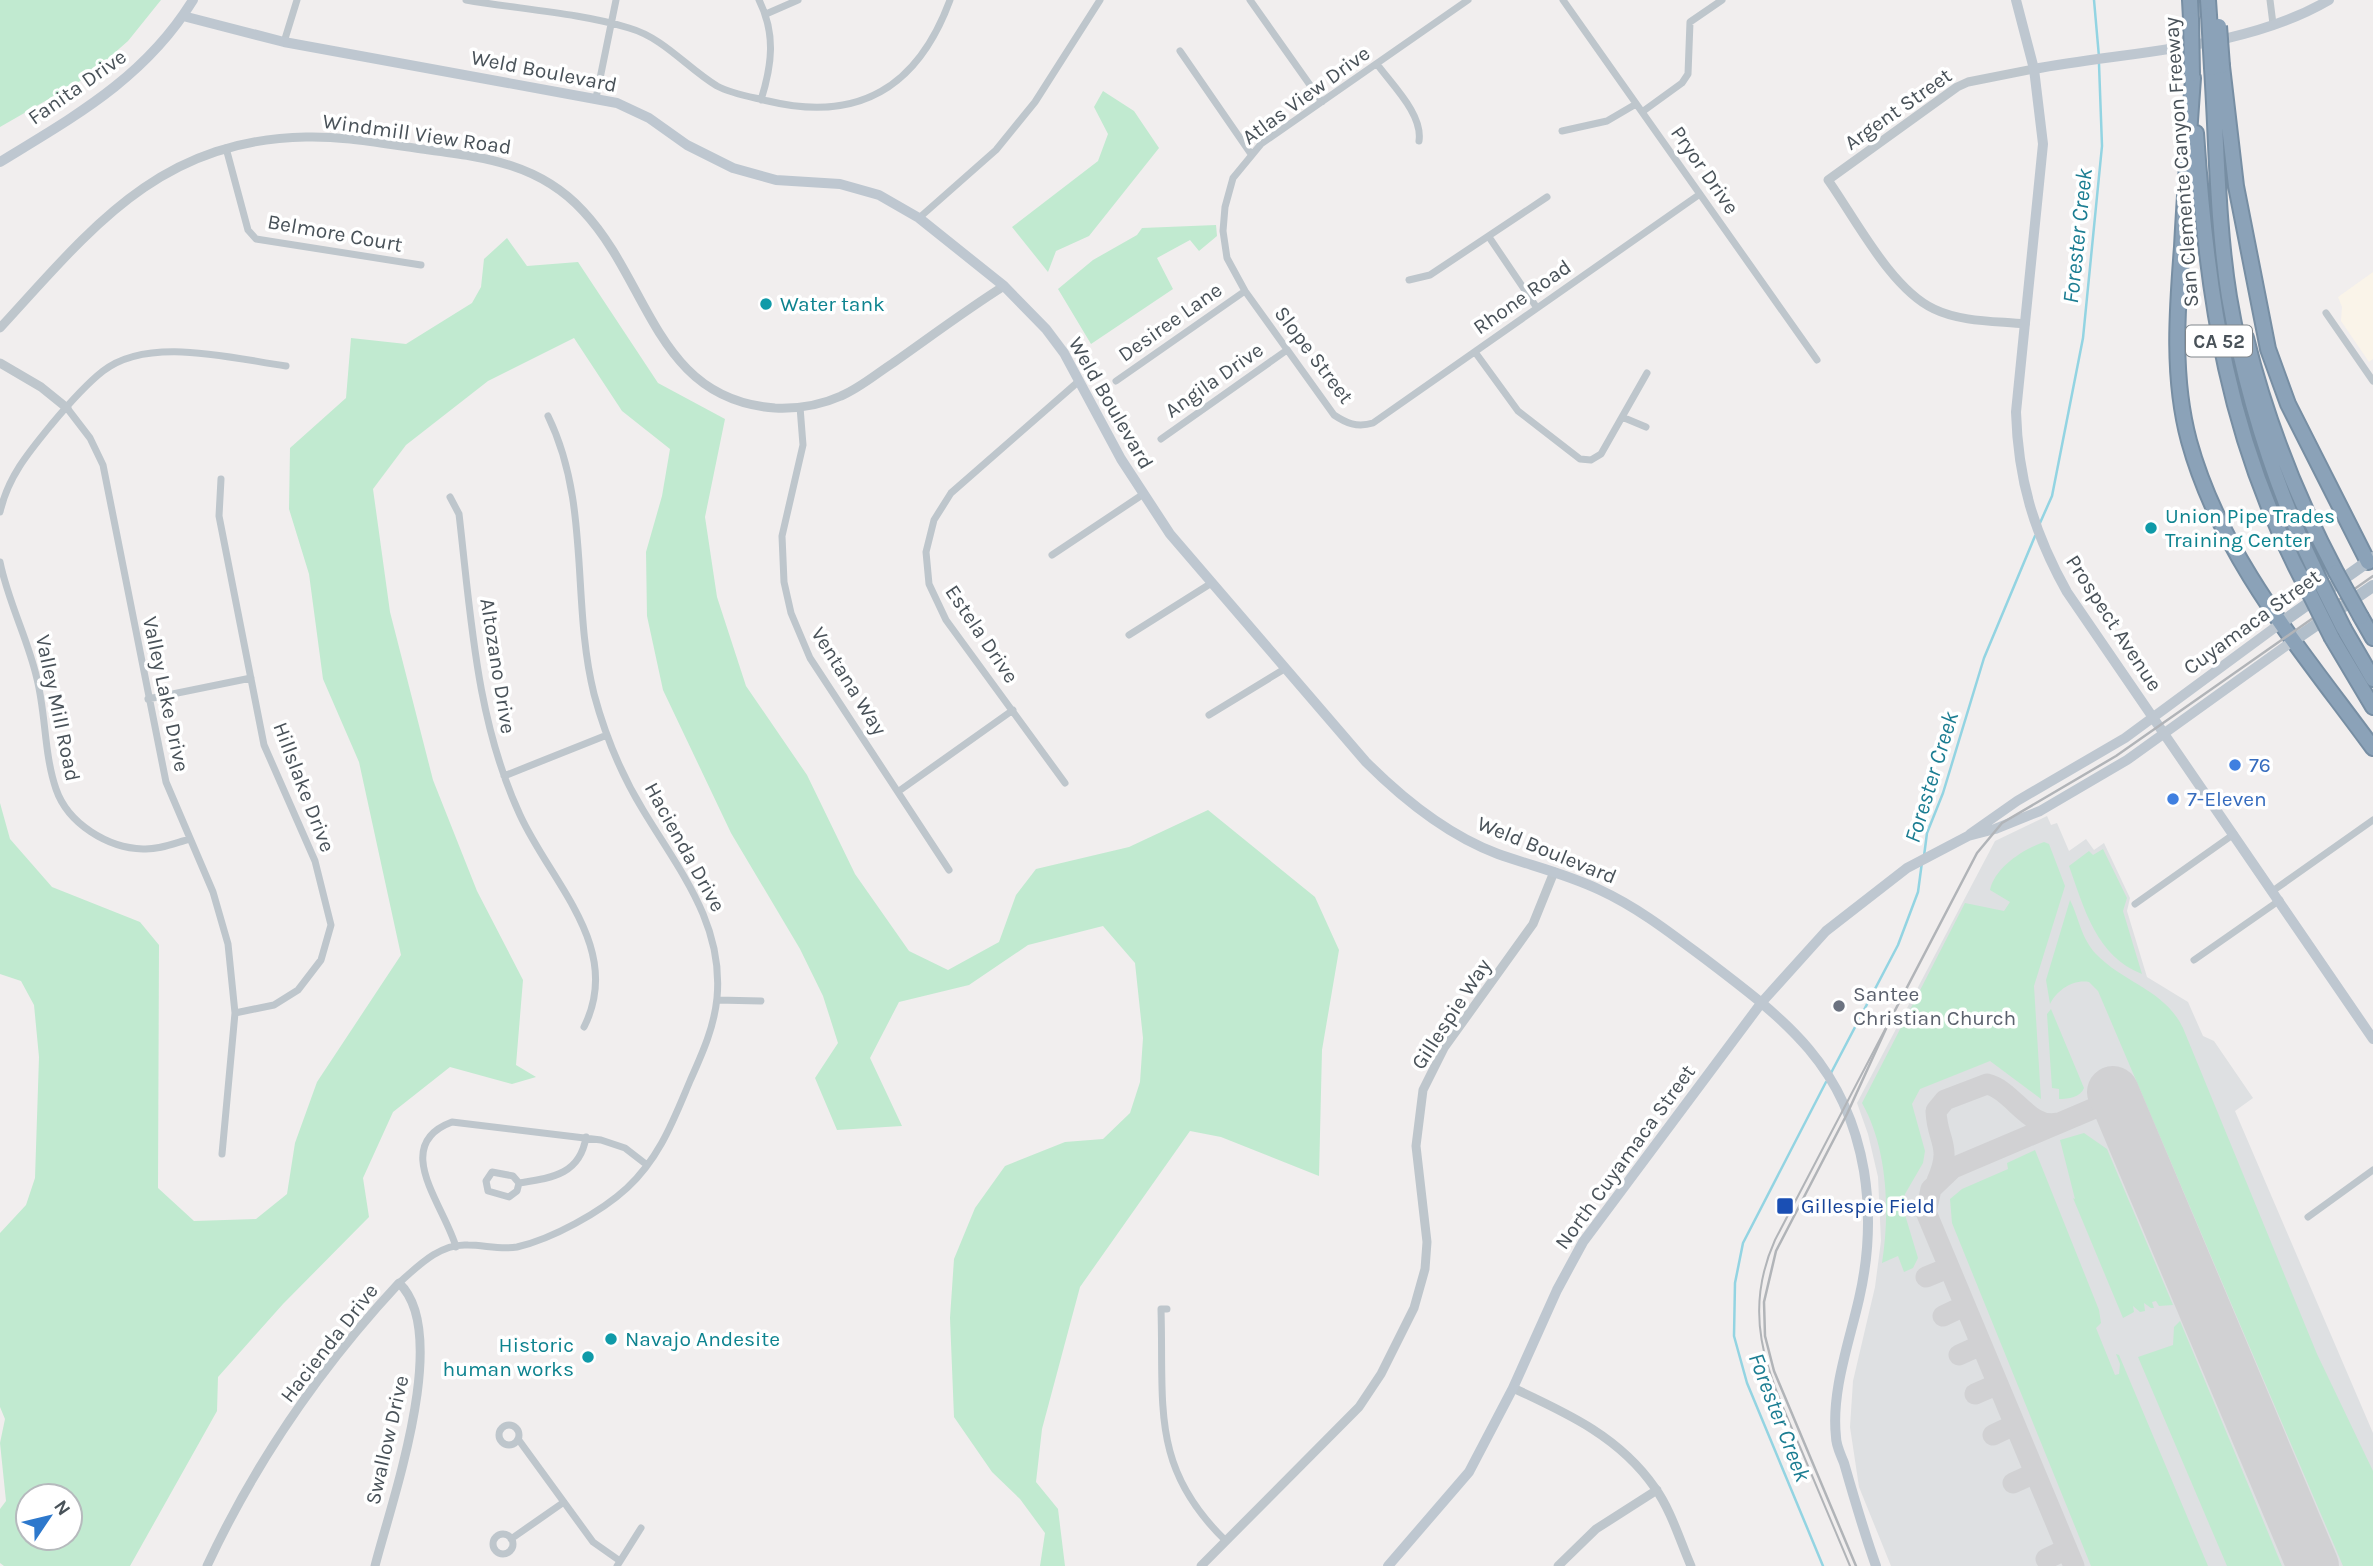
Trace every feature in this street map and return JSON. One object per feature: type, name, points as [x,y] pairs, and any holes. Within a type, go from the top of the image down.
[{"type":"highway","name":"San Clemente Canyon Freeway","points":[[2190,0],[2192,76],[2216,327],[2246,448],[2263,494],[2308,590],[2373,679]]},
{"type":"highway","name":"San Clemente Canyon Freeway","points":[[2213,7],[2221,204],[2229,294],[2258,425],[2280,491],[2320,581],[2338,633],[2373,707]]},
{"type":"highway","points":[[2217,67],[2236,186],[2268,349],[2288,404],[2370,560]]},
{"type":"highway","points":[[2192,76],[2177,321],[2184,417],[2214,510],[2281,622],[2373,748]]},
{"type":"highway","points":[[2221,204],[2255,373],[2287,467],[2336,572],[2373,638]]},
{"type":"main road","name":"Fanita Drive","points":[[0,162],[121,85],[147,59],[193,0]]},
{"type":"main road","name":"Prospect Avenue","points":[[2016,0],[2034,69],[2043,161],[2019,367],[2017,434],[2032,519],[2048,558],[2067,592],[2277,895],[2373,1039]]},
{"type":"main road","points":[[2034,69],[2136,54],[2273,24],[2329,0]]},
{"type":"main road","name":"Weld Boulevard","points":[[183,16],[284,42],[617,103],[649,118],[687,145],[733,168],[776,180],[859,187],[919,218],[1004,286],[1046,329],[1079,381],[1142,495],[1210,584],[1366,762],[1423,813],[1460,836],[1495,853],[1597,888],[1632,907],[1762,1002],[1788,1024],[1818,1060],[1841,1101],[1863,1167],[1869,1223],[1867,1260],[1843,1363],[1835,1413],[1836,1439],[1876,1566]]},
{"type":"main road","name":"Cuyamaca Street","points":[[2154,717],[2281,622],[2370,560]]},
{"type":"main road","name":"Cuyamaca Street","points":[[2165,733],[2373,586]]},
{"type":"main road","name":"North Cuyamaca Street","points":[[1968,836],[1987,819],[2125,738],[2154,717]]},
{"type":"main road","name":"North Cuyamaca Street","points":[[1388,1566],[1468,1472],[1513,1388],[1557,1290],[1583,1242],[1762,1002],[1826,931],[1907,868],[1968,836],[2040,811],[2095,780],[2165,733]]},
{"type":"street","points":[[284,42],[297,0]]},
{"type":"street","points":[[467,0],[611,24],[650,38],[719,86],[761,100],[817,110],[850,105],[872,97],[896,80],[919,57],[934,35],[950,0]]},
{"type":"street","points":[[596,98],[616,0]]},
{"type":"street","points":[[759,0],[766,14],[772,56],[761,100]]},
{"type":"street","points":[[766,14],[798,0]]},
{"type":"street","points":[[919,218],[996,150],[1035,102],[1100,0]]},
{"type":"street","points":[[1250,0],[1322,102]]},
{"type":"street","name":"Pryor Drive","points":[[1563,0],[1817,360]]},
{"type":"street","points":[[1642,112],[1682,83],[1688,74],[1690,22],[1722,0]]},
{"type":"street","points":[[2270,0],[2273,24]]},
{"type":"street","name":"Atlas View Drive","points":[[1245,291],[1227,258],[1223,231],[1224,207],[1233,177],[1251,154],[1462,2]]},
{"type":"street","points":[[1180,51],[1251,154]]},
{"type":"street","points":[[1377,64],[1414,115],[1421,129],[1419,141]]},
{"type":"street","name":"Argent Street","points":[[2025,324],[1955,316],[1917,299],[1895,277],[1828,180],[1957,87],[1968,82],[2034,69]]},
{"type":"street","points":[[1562,131],[1607,121],[1636,104]]},
{"type":"street","name":"Windmill View Road","points":[[0,328],[108,212],[172,170],[226,149],[274,139],[324,137],[494,158],[528,170],[561,190],[593,222],[665,344],[691,373],[713,388],[748,403],[800,407],[822,403],[855,389],[1004,286]]},
{"type":"street","name":"Belmore Court","points":[[226,149],[248,230],[256,239],[421,265]]},
{"type":"street","name":"Rhone Road","points":[[1363,426],[1373,423],[1700,194]]},
{"type":"street","points":[[1409,279],[1430,275],[1478,240],[1489,237],[1547,197]]},
{"type":"street","points":[[1489,237],[1537,308]]},
{"type":"street","name":"Slope Street","points":[[1245,291],[1334,415],[1346,423],[1363,426]]},
{"type":"street","name":"Desiree Lane","points":[[1115,381],[1245,291]]},
{"type":"street","points":[[2326,313],[2373,381]]},
{"type":"street","name":"Angila Drive","points":[[1161,439],[1287,350]]},
{"type":"street","points":[[0,512],[16,469],[102,371],[126,359],[173,351],[286,366]]},
{"type":"street","points":[[1475,352],[1518,411],[1580,459],[1591,460],[1601,454],[1647,373]]},
{"type":"street","name":"Valley Lake Drive","points":[[0,363],[41,387],[67,408],[90,438],[105,474],[166,782],[224,927],[231,961],[235,1013],[222,1154]]},
{"type":"street","name":"Estela Drive","points":[[1065,783],[936,604],[927,573],[928,541],[934,520],[951,493],[1079,381]]},
{"type":"street","name":"Ventana Way","points":[[800,407],[803,446],[782,536],[782,567],[791,613],[810,658],[949,870]]},
{"type":"street","name":"Hacienda Drive","points":[[207,1566],[232,1511],[261,1461],[372,1312],[399,1283],[433,1254],[456,1247],[518,1247],[596,1213],[627,1188],[663,1146],[709,1036],[717,1000],[716,959],[707,918],[641,807],[607,735],[590,674],[582,631],[575,506],[559,438],[548,416]]},
{"type":"street","points":[[1622,417],[1646,427]]},
{"type":"street","name":"Hillslake Drive","points":[[220,479],[219,516],[264,745],[315,861],[331,925],[321,960],[298,990],[274,1005],[235,1013]]},
{"type":"street","points":[[1052,555],[1142,495]]},
{"type":"street","name":"Altozano Drive","points":[[450,497],[459,514],[482,698],[504,776],[530,835],[593,948],[597,990],[584,1027]]},
{"type":"street","name":"Valley Mill Road","points":[[0,562],[29,645],[40,692],[51,766],[57,790],[67,808],[97,836],[124,847],[145,850],[190,839]]},
{"type":"street","points":[[1129,635],[1210,584]]},
{"type":"street","points":[[1209,715],[1286,668]]},
{"type":"street","points":[[148,699],[251,678]]},
{"type":"street","points":[[899,791],[1013,710]]},
{"type":"street","points":[[504,776],[607,735]]},
{"type":"street","points":[[2194,960],[2373,820]]},
{"type":"street","points":[[2135,904],[2234,834]]},
{"type":"street","name":"Gillespie Way","points":[[1201,1566],[1359,1407],[1381,1374],[1414,1308],[1425,1269],[1427,1242],[1416,1146],[1423,1090],[1444,1048],[1533,924],[1554,872]]},
{"type":"street","points":[[717,1000],[761,1001]]},
{"type":"street","points":[[456,1247],[422,1165],[421,1153],[426,1138],[434,1128],[452,1122],[586,1137],[617,1144],[648,1165]]},
{"type":"street","points":[[519,1183],[554,1177],[568,1171],[581,1157],[586,1137]]},
{"type":"street","points":[[2308,1217],[2373,1170]]},
{"type":"street","points":[[492,1172],[513,1176],[519,1183],[517,1191],[509,1197],[488,1191],[485,1181],[492,1172]]},
{"type":"street","name":"Swallow Drive","points":[[375,1566],[416,1406],[421,1369],[418,1324],[405,1290],[399,1283]]},
{"type":"street","points":[[1167,1309],[1161,1309],[1165,1440],[1183,1488],[1226,1541]]},
{"type":"street","points":[[1513,1388],[1603,1434],[1632,1459],[1657,1490],[1691,1566]]},
{"type":"street","points":[[518,1439],[602,1551],[619,1564],[641,1528]]},
{"type":"street","points":[[1558,1566],[1596,1529],[1657,1490]]},
{"type":"street","points":[[511,1539],[564,1502]]},
{"type":"shaded area","points":[[2373,272],[2373,359],[2369,362],[2341,321],[2342,307],[2338,297]]},
{"type":"shaded area","name":"Gillespie Field","points":[[2047,816],[2051,825],[2057,823],[2069,851],[2086,839],[2094,850],[2104,843],[2130,898],[2127,911],[2147,977],[2188,1002],[2203,1036],[2214,1041],[2253,1098],[2235,1111],[2373,1433],[2373,1566],[1891,1566],[1859,1487],[1850,1427],[1853,1381],[1875,1287],[1881,1241],[1878,1177],[1868,1134],[1857,1103],[1995,841]]},
{"type":"green space","points":[[0,0],[161,0],[128,41],[87,77],[0,127]]},
{"type":"green space","points":[[1103,91],[1134,111],[1159,148],[1089,236],[1056,251],[1048,272],[1012,227],[1098,161],[1108,134],[1094,107]]},
{"type":"green space","points":[[1216,225],[1217,236],[1199,251],[1190,240],[1157,258],[1173,289],[1091,344],[1058,289],[1093,260],[1137,235],[1142,228]]},
{"type":"green space","points":[[507,238],[527,266],[578,262],[658,383],[725,419],[705,517],[717,597],[746,686],[807,775],[855,874],[909,951],[948,970],[999,942],[1016,895],[1036,869],[1129,847],[1208,810],[1315,897],[1339,950],[1322,1050],[1319,1176],[1221,1137],[1190,1131],[1080,1287],[1042,1429],[1036,1482],[1058,1509],[1065,1566],[1040,1566],[1045,1533],[1020,1499],[992,1472],[954,1417],[950,1318],[954,1259],[975,1208],[1005,1166],[1065,1142],[1103,1139],[1130,1113],[1140,1082],[1143,1038],[1135,963],[1103,926],[1028,945],[969,985],[899,1002],[870,1058],[902,1126],[837,1130],[815,1078],[838,1043],[823,996],[800,949],[731,833],[663,690],[647,616],[646,552],[662,496],[670,449],[622,411],[574,338],[488,381],[406,445],[373,489],[390,612],[433,780],[477,891],[523,980],[516,1065],[536,1077],[512,1084],[450,1067],[393,1112],[363,1178],[369,1217],[283,1304],[218,1377],[217,1411],[130,1566],[4,1566],[0,1563],[0,1509],[6,1501],[0,1443],[5,1419],[0,1407],[0,1233],[26,1205],[35,1178],[39,1057],[34,1005],[21,981],[0,974],[0,803],[10,839],[52,887],[140,922],[159,945],[158,1188],[194,1221],[256,1219],[287,1194],[295,1143],[317,1082],[401,955],[359,762],[323,679],[309,574],[289,509],[290,448],[346,398],[351,338],[406,344],[472,303],[481,287],[484,259]]},
{"type":"green space","points":[[2044,842],[2049,844],[2065,886],[2034,986],[2041,1099],[1990,1061],[1920,1089],[1912,1104],[1925,1151],[1923,1163],[1905,1194],[1903,1208],[1918,1258],[1913,1268],[1904,1272],[1898,1256],[1882,1263],[1886,1223],[1885,1182],[1877,1140],[1862,1103],[1965,903],[2004,911],[2010,902],[1990,890],[1993,882],[2011,860]]},
{"type":"green space","points":[[2103,849],[2127,898],[2123,911],[2142,974],[2126,966],[2103,943],[2087,914],[2069,866],[2089,851],[2093,855]]},
{"type":"green space","points":[[2070,900],[2084,935],[2096,954],[2166,1004],[2183,1028],[2317,1354],[2373,1471],[2373,1566],[2343,1566],[2098,991],[2089,982],[2077,982],[2061,990],[2050,1004],[2046,980]]},
{"type":"green space","points":[[2051,1009],[2084,1088],[2080,1094],[2070,1098],[2059,1099],[2059,1089],[2052,1088],[2047,1014]]},
{"type":"green space","points":[[2084,1133],[2107,1149],[2173,1305],[2159,1306],[2156,1301],[2152,1302],[2154,1308],[2151,1308],[2144,1303],[2145,1311],[2140,1312],[2133,1306],[2134,1312],[2123,1318],[2073,1198],[2075,1199],[2060,1140]]},
{"type":"green space","points":[[2035,1150],[2099,1310],[2101,1323],[2096,1328],[2115,1375],[2119,1374],[2120,1364],[2116,1354],[2119,1355],[2208,1566],[2091,1566],[1952,1223],[1950,1199],[1962,1189],[2008,1169],[2007,1163]]},
{"type":"green space","points":[[2180,1321],[2282,1566],[2227,1566],[2138,1357],[2173,1345],[2174,1327]]},
{"type":"waterway","name":"Forester Creek","points":[[2094,0],[2099,57]]},
{"type":"waterway","name":"Forester Creek","points":[[2040,523],[2052,496],[2083,338],[2102,146],[2099,64]]},
{"type":"waterway","name":"Forester Creek","points":[[1924,856],[1927,833],[1943,793],[1984,658],[2035,536]]},
{"type":"waterway","name":"Forester Creek","points":[[1831,1073],[1898,945],[1918,892],[1922,862]]},
{"type":"waterway","name":"Forester Creek","points":[[1823,1566],[1747,1383],[1734,1336],[1735,1283],[1743,1243],[1826,1082]]},
{"type":"taxiway","points":[[1937,1181],[1942,1169],[1944,1151],[1936,1111],[1945,1100],[1987,1084],[2005,1094],[2038,1121],[2058,1123]]},
{"type":"taxiway","points":[[2074,1566],[1926,1212],[1931,1189],[1953,1168],[2116,1099]]},
{"type":"taxiway","points":[[1926,1277],[1948,1268]]},
{"type":"taxiway","points":[[1943,1316],[1964,1306]]},
{"type":"taxiway","points":[[1959,1355],[1981,1345]]},
{"type":"taxiway","points":[[1975,1394],[1998,1384]]},
{"type":"taxiway","points":[[1993,1435],[2014,1425]]},
{"type":"taxiway","points":[[2013,1483],[2035,1473]]},
{"type":"taxiway","points":[[2046,1559],[2067,1549]]},
{"type":"runway","points":[[2113,1092],[2313,1566]]},
{"type":"tram line","points":[[1850,1566],[1769,1370],[1759,1321],[1760,1295],[1765,1268],[1775,1240],[1890,1020]]},
{"type":"railway","points":[[1856,1566],[1774,1371],[1765,1336],[1764,1302],[1776,1251],[1847,1114],[1890,1020],[1977,853],[2002,823],[2116,756],[2373,576]]},
{"type":"place","name":"Water tank","points":[[766,304]]},
{"type":"place","name":"Union Pipe Trades Training Center","points":[[2151,528]]},
{"type":"place","name":"76","points":[[2235,765]]},
{"type":"place","name":"7-Eleven","points":[[2173,799]]},
{"type":"place","name":"Santee Christian Church","points":[[1839,1006]]},
{"type":"place","name":"Gillespie Field","points":[[1785,1206]]},
{"type":"place","name":"Navajo Andesite","points":[[611,1339]]},
{"type":"place","name":"Historic human works","points":[[588,1357]]}]
